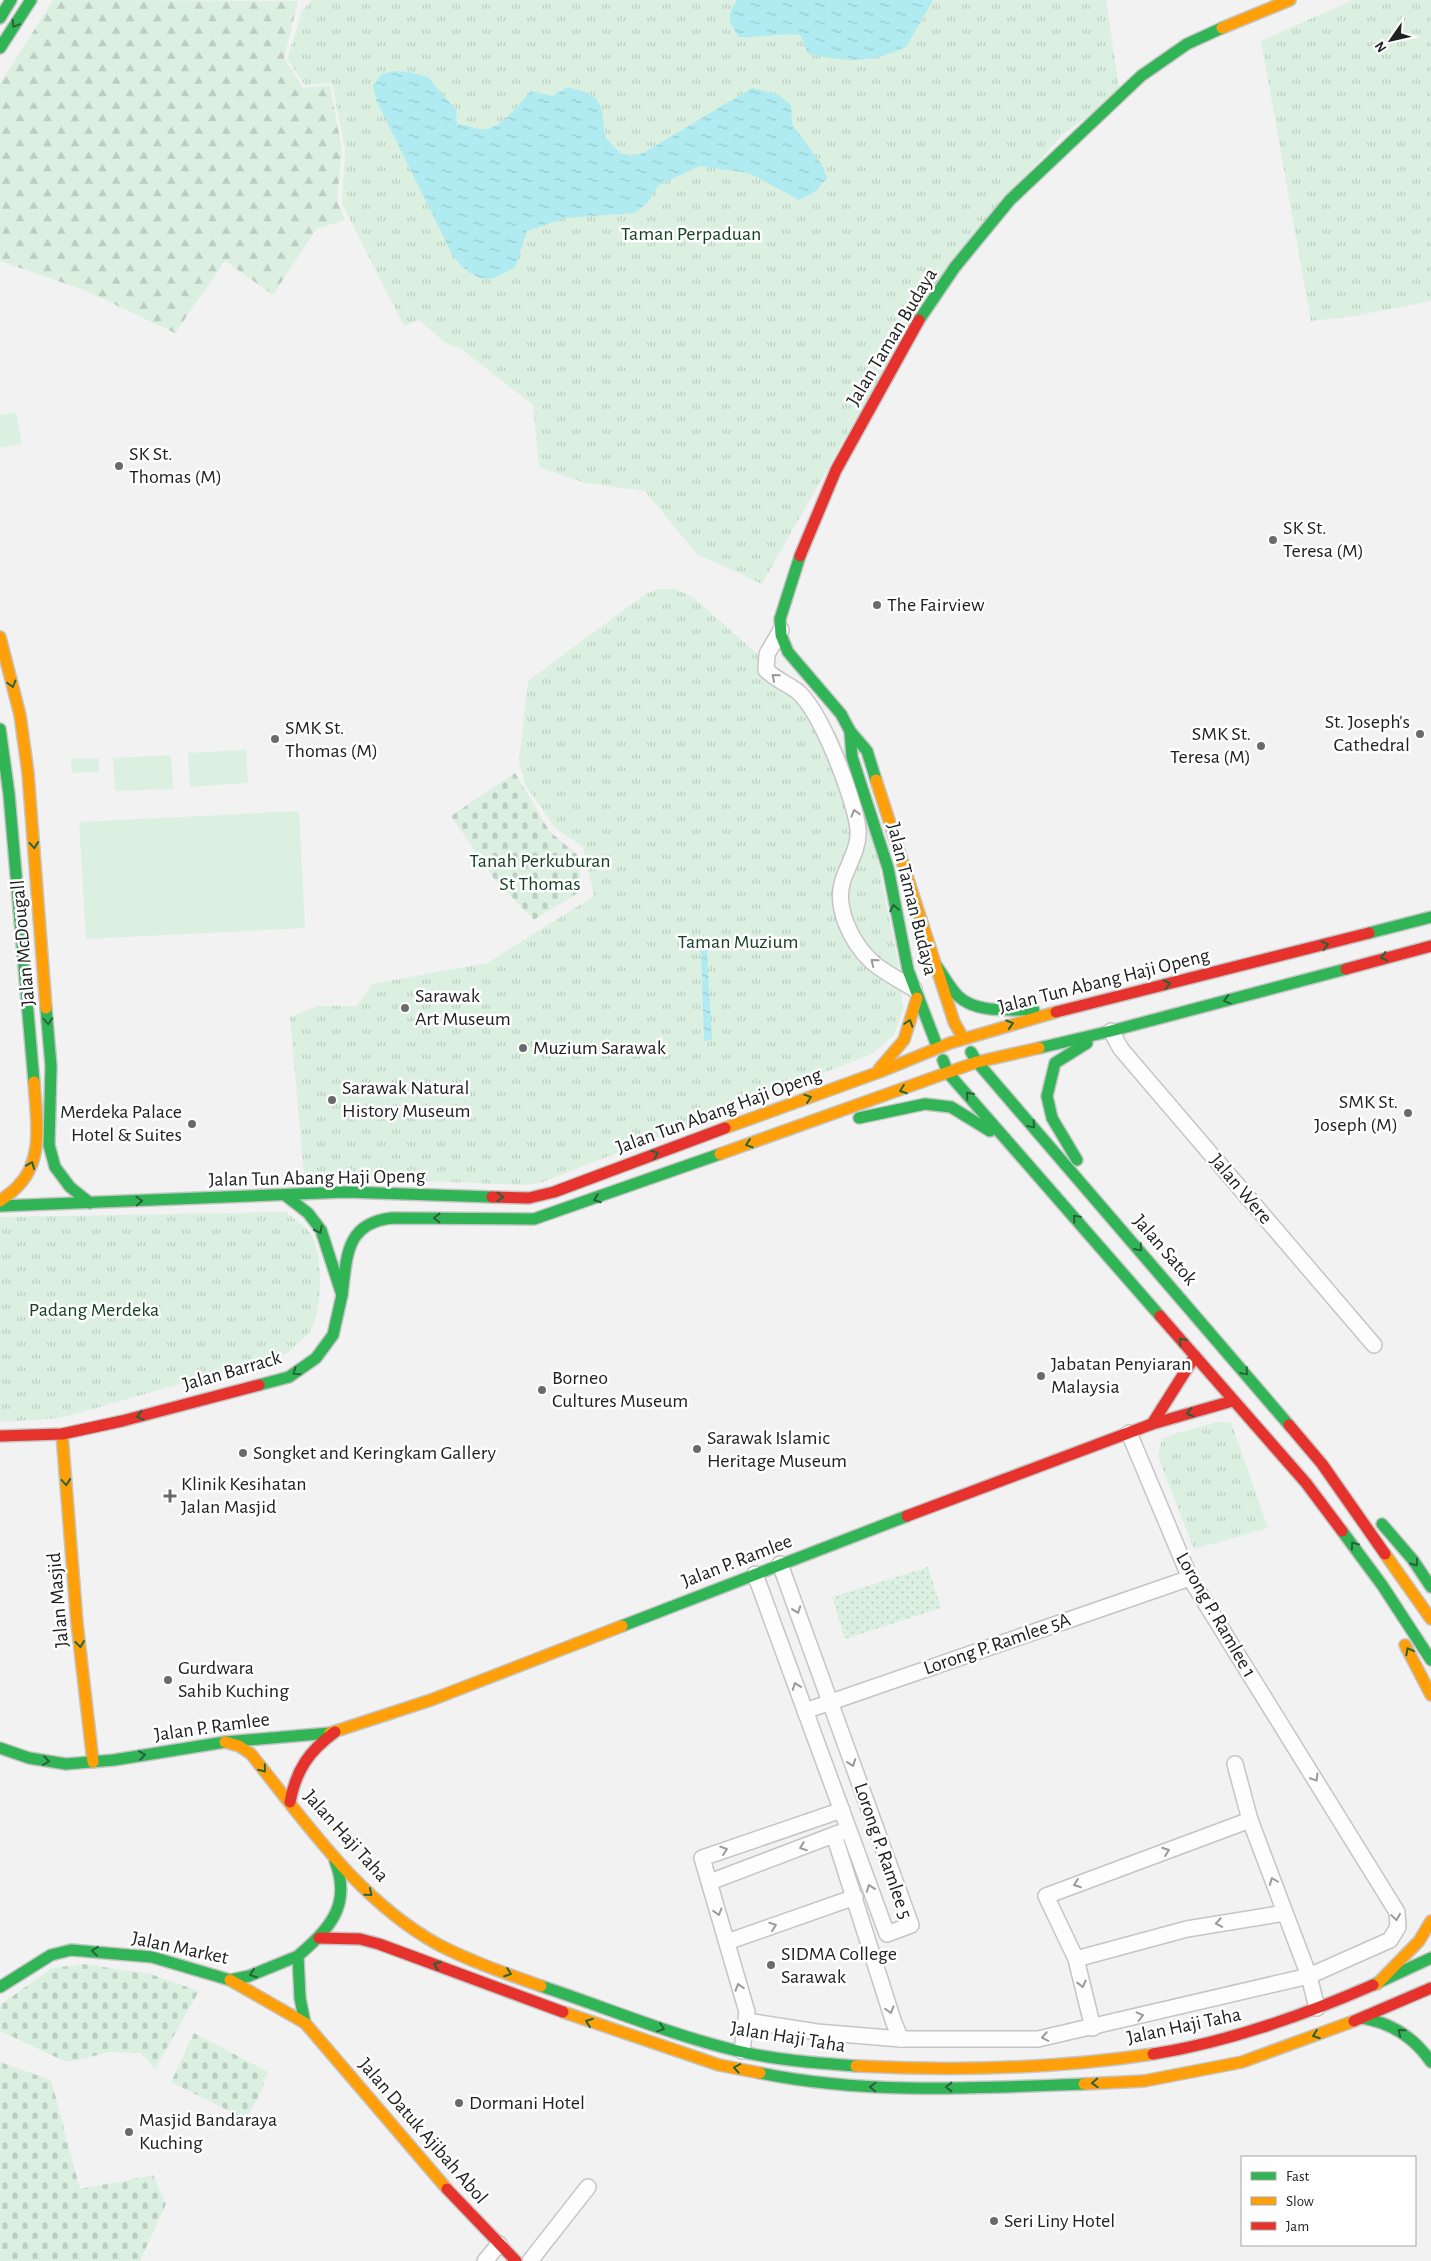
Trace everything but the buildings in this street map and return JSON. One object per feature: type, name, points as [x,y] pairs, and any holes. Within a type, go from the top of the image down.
[{"type":"main road","points":[[0,18],[11,0]]},
{"type":"main road","points":[[0,48],[31,0]]},
{"type":"main road","name":"Jalan Taman Budaya","points":[[977,1062],[954,1022],[867,750],[850,731],[840,714],[792,658],[781,630],[780,619],[804,544],[836,470],[914,328],[959,262],[1010,200],[1141,76],[1187,44],[1242,18],[1290,0]]},
{"type":"main road","name":"Jalan McDougall","points":[[0,637],[20,714],[28,773],[51,1066],[49,1145],[56,1167],[70,1187],[90,1203]]},
{"type":"main road","name":"Jalan McDougall","points":[[0,729],[9,794],[33,1062],[37,1148],[30,1168],[19,1186],[0,1201]]},
{"type":"main road","name":"Jalan Taman Budaya","points":[[850,731],[852,757],[888,868],[908,970],[948,1073]]},
{"type":"main road","name":"Jalan Tun Abang Haji Openg","points":[[0,1206],[286,1196],[346,1192],[528,1198],[554,1192],[722,1128],[875,1074],[937,1046],[1056,1010],[1431,917]]},
{"type":"main road","name":"Jalan Tun Abang Haji Openg","points":[[342,1295],[350,1246],[357,1232],[370,1222],[392,1218],[534,1219],[566,1210],[977,1062],[1111,1031],[1431,946]]},
{"type":"main road","points":[[935,964],[960,998],[972,1005],[993,1009],[1056,1010]]},
{"type":"main road","points":[[875,1074],[904,1040],[916,993]]},
{"type":"main road","points":[[1106,1210],[1052,1118],[1047,1096],[1055,1063],[1076,1048],[1111,1031]]},
{"type":"main road","name":"Jalan Satok","points":[[977,1062],[1106,1210],[1322,1464],[1400,1572],[1431,1619]]},
{"type":"main road","points":[[948,1073],[1306,1483],[1382,1585],[1431,1660]]},
{"type":"main road","points":[[768,1138],[925,1104],[951,1107],[1016,1149]]},
{"type":"main road","points":[[286,1196],[308,1213],[320,1230],[342,1295]]},
{"type":"main road","name":"Jalan Barrack","points":[[0,1436],[62,1434],[122,1422],[289,1377],[316,1358],[333,1335],[342,1295]]},
{"type":"main road","points":[[1152,1424],[1195,1356]]},
{"type":"main road","points":[[1214,1379],[1288,1481]]},
{"type":"main road","name":"Jalan P. Ramlee","points":[[0,1748],[29,1758],[57,1762],[93,1762],[225,1742],[336,1732],[431,1700],[780,1564],[1152,1424],[1229,1402]]},
{"type":"main road","name":"Jalan Masjid","points":[[62,1434],[78,1623],[93,1762]]},
{"type":"main road","name":"Jalan Satok","points":[[1322,1464],[1368,1508],[1413,1560],[1431,1587]]},
{"type":"main road","points":[[1397,1632],[1431,1695]]},
{"type":"main road","name":"Jalan P. Ramlee","points":[[290,1802],[294,1779],[311,1749],[336,1732]]},
{"type":"main road","name":"Jalan Haji Taha","points":[[225,1742],[239,1746],[252,1754],[331,1852],[364,1889],[420,1934],[456,1954],[664,2029],[742,2051],[844,2066],[949,2069],[1040,2066],[1145,2056],[1247,2032],[1317,2008],[1376,1984],[1431,1958]]},
{"type":"main road","points":[[298,1956],[319,1938],[336,1912],[343,1881],[331,1852]]},
{"type":"main road","points":[[1376,1984],[1419,1941],[1431,1921]]},
{"type":"main road","name":"Jalan Haji Taha","points":[[319,1938],[360,1939],[379,1944],[598,2026],[719,2065],[787,2079],[870,2087],[1006,2087],[1144,2081],[1242,2062],[1362,2018],[1431,1988]]},
{"type":"main road","name":"Jalan Market","points":[[0,1987],[51,1954],[71,1950],[90,1950],[152,1957],[230,1980],[249,1976],[298,1956]]},
{"type":"main road","name":"Jalan Datuk Ajibah Abol","points":[[298,1956],[300,1998],[305,2023]]},
{"type":"main road","name":"Jalan Datuk Ajibah Abol","points":[[230,1980],[305,2023],[447,2188],[516,2261]]},
{"type":"main road","points":[[1362,2018],[1380,2020],[1396,2027],[1422,2049],[1431,2062]]},
{"type":"street","points":[[781,630],[767,654],[766,670],[777,680],[797,692],[811,707],[827,735],[856,813],[859,832],[842,882],[840,904],[850,934],[870,960],[916,993]]},
{"type":"street","name":"Jalan Were","points":[[1111,1031],[1122,1049],[1374,1345]]},
{"type":"street","name":"Lorong P. Ramlee 1","points":[[746,2021],[817,2032],[901,2039],[1038,2039],[1093,2028],[1309,1976],[1390,1940],[1398,1927],[1397,1912],[1190,1578],[1129,1433]]},
{"type":"street","name":"Lorong P. Ramlee 5","points":[[755,1574],[887,1934],[912,1925],[780,1564]]},
{"type":"street","name":"Lorong P. Ramlee 5A","points":[[805,1711],[1190,1578]]},
{"type":"street","points":[[1235,1764],[1250,1820],[1309,1976],[1317,2008]]},
{"type":"street","points":[[742,2051],[746,2012],[702,1858],[842,1810]]},
{"type":"street","points":[[1093,2028],[1076,1959],[1046,1896],[1250,1820]]},
{"type":"street","points":[[710,1882],[849,1830]]},
{"type":"street","points":[[834,1835],[894,2023],[901,2039]]},
{"type":"street","points":[[727,1942],[855,1897]]},
{"type":"street","points":[[1076,1959],[1188,1929],[1284,1913]]},
{"type":"street","points":[[530,2261],[588,2187]]},
{"type":"street","points":[[484,2261],[499,2244]]},
{"type":"green space","points":[[53,0],[298,1],[284,58],[303,88],[330,85],[342,150],[337,202],[345,220],[316,229],[273,295],[225,261],[175,333],[84,290],[0,261],[0,84]]},
{"type":"green space","name":"Taman Perpaduan","points":[[312,0],[1106,0],[1120,93],[1062,135],[1014,189],[851,427],[762,584],[697,554],[645,491],[585,483],[539,467],[533,405],[461,349],[444,342],[419,320],[404,326],[342,204],[345,150],[332,83],[305,85],[287,59],[302,11]]},
{"type":"green space","points":[[1353,0],[1431,0],[1431,301],[1354,316],[1311,321],[1261,41]]},
{"type":"green space","points":[[16,412],[22,444],[0,448],[0,415]]},
{"type":"green space","name":"Taman Muzium","points":[[658,589],[675,589],[693,597],[817,707],[836,733],[850,763],[878,862],[898,962],[903,1010],[894,1035],[872,1054],[540,1183],[524,1185],[304,1176],[290,1017],[318,1006],[356,1006],[372,984],[487,963],[594,896],[583,847],[555,828],[525,784],[519,762],[528,681],[644,595]]},
{"type":"green space","points":[[246,750],[248,783],[190,787],[188,753]]},
{"type":"green space","points":[[171,755],[173,789],[115,791],[113,758]]},
{"type":"green space","points":[[99,758],[99,772],[72,773],[71,759]]},
{"type":"green space","name":"Tanah Perkuburan St Thomas","points":[[515,773],[550,832],[579,856],[581,891],[534,920],[495,880],[451,816]]},
{"type":"green space","points":[[299,811],[305,928],[86,939],[79,822]]},
{"type":"green space","name":"Padang Merdeka","points":[[286,1212],[312,1236],[316,1245],[320,1270],[319,1297],[314,1322],[308,1334],[288,1353],[61,1418],[0,1422],[0,1217]]},
{"type":"green space","points":[[1216,1422],[1231,1422],[1268,1528],[1194,1549],[1158,1457],[1162,1438]]},
{"type":"green space","points":[[928,1567],[941,1608],[845,1639],[832,1597]]},
{"type":"green space","points":[[83,1964],[150,1974],[199,1991],[155,2069],[141,2053],[109,2052],[75,2061],[64,2061],[0,2031],[0,2005],[52,1968]]},
{"type":"green space","points":[[194,2033],[268,2072],[259,2096],[245,2119],[171,2082]]},
{"type":"green space","points":[[0,2062],[51,2080],[80,2189],[153,2175],[166,2204],[140,2261],[0,2261]]},
{"type":"water","points":[[737,0],[933,0],[906,47],[869,59],[847,60],[808,54],[800,35],[739,37],[732,27],[730,19],[731,11]]},
{"type":"water","points":[[394,71],[409,72],[428,77],[456,110],[457,124],[479,129],[487,129],[502,122],[531,91],[553,96],[567,87],[585,92],[597,99],[602,110],[605,137],[620,153],[633,156],[645,152],[752,88],[779,95],[791,105],[792,124],[822,165],[827,178],[815,192],[799,200],[749,173],[700,166],[659,185],[647,203],[634,213],[564,218],[527,231],[515,268],[493,278],[481,278],[470,273],[453,256],[376,100],[373,85],[382,74]]},
{"type":"water","points":[[704,941],[708,943],[710,948],[707,953],[712,1040],[704,1041],[701,952],[697,948],[699,943]]},
{"type":"traffic: fast","points":[[0,18],[11,0]]},
{"type":"traffic: fast","points":[[0,48],[31,0]]},
{"type":"traffic: fast","points":[[919,320],[955,267],[1010,200],[1141,76],[1187,44],[1222,28]]},
{"type":"traffic: fast","points":[[800,556],[780,619],[781,635],[788,652],[841,714],[850,731],[867,751],[876,780]]},
{"type":"traffic: fast","points":[[0,729],[9,794],[34,1082]]},
{"type":"traffic: fast","points":[[850,731],[852,757],[888,868],[908,970],[937,1046]]},
{"type":"traffic: fast","points":[[1369,933],[1431,917]]},
{"type":"traffic: fast","points":[[935,964],[958,996],[966,1002],[984,1008],[1034,1010]]},
{"type":"traffic: fast","points":[[1039,1048],[1346,969]]},
{"type":"traffic: fast","points":[[46,1008],[51,1066],[49,1145],[55,1167],[70,1187],[90,1203]]},
{"type":"traffic: fast","points":[[1077,1160],[1052,1118],[1047,1096],[1055,1063],[1087,1043]]},
{"type":"traffic: fast","points":[[971,1052],[977,1062],[1289,1425]]},
{"type":"traffic: fast","points":[[943,1060],[948,1073],[1160,1316]]},
{"type":"traffic: fast","points":[[859,1118],[925,1104],[951,1107],[990,1131]]},
{"type":"traffic: fast","points":[[342,1295],[345,1268],[351,1244],[365,1227],[377,1221],[392,1218],[534,1219],[720,1154]]},
{"type":"traffic: fast","points":[[0,1206],[346,1192],[492,1197]]},
{"type":"traffic: fast","points":[[259,1385],[289,1377],[316,1358],[333,1335],[342,1295],[321,1230],[308,1213],[286,1196]]},
{"type":"traffic: fast","points":[[622,1626],[907,1516]]},
{"type":"traffic: fast","points":[[1382,1524],[1413,1560],[1431,1587]]},
{"type":"traffic: fast","points":[[1342,1531],[1382,1585],[1431,1660]]},
{"type":"traffic: fast","points":[[0,1748],[29,1758],[66,1764],[114,1760],[225,1742],[330,1733]]},
{"type":"traffic: fast","points":[[305,2023],[300,1998],[298,1956],[320,1936],[335,1914],[341,1890],[340,1877],[335,1861]]},
{"type":"traffic: fast","points":[[0,1987],[51,1955],[71,1950],[152,1957],[230,1980],[249,1976],[298,1956]]},
{"type":"traffic: fast","points":[[1373,1985],[1431,1958]]},
{"type":"traffic: fast","points":[[541,1986],[713,2045],[781,2059],[856,2066]]},
{"type":"traffic: fast","points":[[1362,2018],[1383,2023],[1401,2032],[1410,2038],[1431,2062]]},
{"type":"traffic: fast","points":[[760,2073],[840,2085],[881,2087],[962,2088],[1084,2084]]},
{"type":"traffic: slow","points":[[1222,28],[1290,0]]},
{"type":"traffic: slow","points":[[0,637],[20,715],[28,773],[46,1008]]},
{"type":"traffic: slow","points":[[876,780],[954,1022],[963,1038]]},
{"type":"traffic: slow","points":[[879,1069],[904,1040],[917,998]]},
{"type":"traffic: slow","points":[[725,1128],[882,1071],[950,1043],[1056,1012]]},
{"type":"traffic: slow","points":[[720,1154],[977,1062],[1039,1048]]},
{"type":"traffic: slow","points":[[0,1201],[18,1186],[27,1175],[32,1163],[37,1137],[34,1082]]},
{"type":"traffic: slow","points":[[62,1434],[77,1623],[93,1762]]},
{"type":"traffic: slow","points":[[1385,1554],[1431,1619]]},
{"type":"traffic: slow","points":[[330,1733],[431,1700],[622,1626]]},
{"type":"traffic: slow","points":[[1405,1645],[1431,1695]]},
{"type":"traffic: slow","points":[[225,1742],[239,1746],[251,1754],[336,1859],[384,1907],[410,1927],[439,1945],[464,1957],[541,1986]]},
{"type":"traffic: slow","points":[[1377,1984],[1419,1941],[1431,1921]]},
{"type":"traffic: slow","points":[[230,1980],[305,2023],[447,2189]]},
{"type":"traffic: slow","points":[[563,2012],[719,2065],[760,2073]]},
{"type":"traffic: slow","points":[[1084,2084],[1144,2081],[1242,2062],[1354,2021]]},
{"type":"traffic: slow","points":[[856,2066],[1004,2068],[1079,2063],[1153,2054]]},
{"type":"traffic: jam","points":[[800,556],[836,470],[919,320]]},
{"type":"traffic: jam","points":[[1056,1012],[1369,933]]},
{"type":"traffic: jam","points":[[1346,969],[1431,946]]},
{"type":"traffic: jam","points":[[492,1197],[529,1198],[554,1192],[725,1128]]},
{"type":"traffic: jam","points":[[1160,1316],[1306,1483],[1342,1531]]},
{"type":"traffic: jam","points":[[1152,1424],[1195,1356]]},
{"type":"traffic: jam","points":[[0,1436],[62,1434],[122,1421],[259,1385]]},
{"type":"traffic: jam","points":[[907,1516],[1152,1424],[1229,1402]]},
{"type":"traffic: jam","points":[[1289,1425],[1322,1464],[1385,1554]]},
{"type":"traffic: jam","points":[[290,1802],[296,1780],[305,1762],[318,1746],[335,1732]]},
{"type":"traffic: jam","points":[[319,1938],[360,1939],[379,1944],[563,2012]]},
{"type":"traffic: jam","points":[[1153,2054],[1209,2043],[1265,2027],[1373,1985]]},
{"type":"traffic: jam","points":[[1354,2021],[1431,1988]]},
{"type":"traffic: jam","points":[[447,2189],[516,2261]]},
{"type":"place","name":"SK St. Thomas (M)","points":[[119,466]]},
{"type":"place","name":"SK St. Teresa (M)","points":[[1273,540]]},
{"type":"place","name":"The Fairview","points":[[877,605]]},
{"type":"place","name":"St. Joseph's Cathedral","points":[[1420,734]]},
{"type":"place","name":"SMK St. Thomas (M)","points":[[275,739]]},
{"type":"place","name":"SMK St. Teresa (M)","points":[[1261,746]]},
{"type":"place","name":"Sarawak Art Museum","points":[[405,1008]]},
{"type":"place","name":"Muzium Sarawak","points":[[523,1048]]},
{"type":"place","name":"Sarawak Natural History Museum","points":[[332,1100]]},
{"type":"place","name":"SMK St. Joseph (M)","points":[[1408,1113]]},
{"type":"place","name":"Merdeka Palace Hotel & Suites","points":[[192,1124]]},
{"type":"place","name":"Jabatan Penyiaran Malaysia","points":[[1041,1376]]},
{"type":"place","name":"Borneo Cultures Museum","points":[[542,1390]]},
{"type":"place","name":"Sarawak Islamic Heritage Museum","points":[[697,1449]]},
{"type":"place","name":"Songket and Keringkam Gallery","points":[[243,1453]]},
{"type":"place","name":"Klinik Kesihatan Jalan Masjid","points":[[170,1496]]},
{"type":"place","name":"Gurdwara Sahib Kuching","points":[[168,1680]]},
{"type":"place","name":"SIDMA College Sarawak","points":[[771,1965]]},
{"type":"place","name":"Dormani Hotel","points":[[459,2103]]},
{"type":"place","name":"Masjid Bandaraya Kuching","points":[[129,2132]]},
{"type":"place","name":"Seri Liny Hotel","points":[[994,2221]]}]
